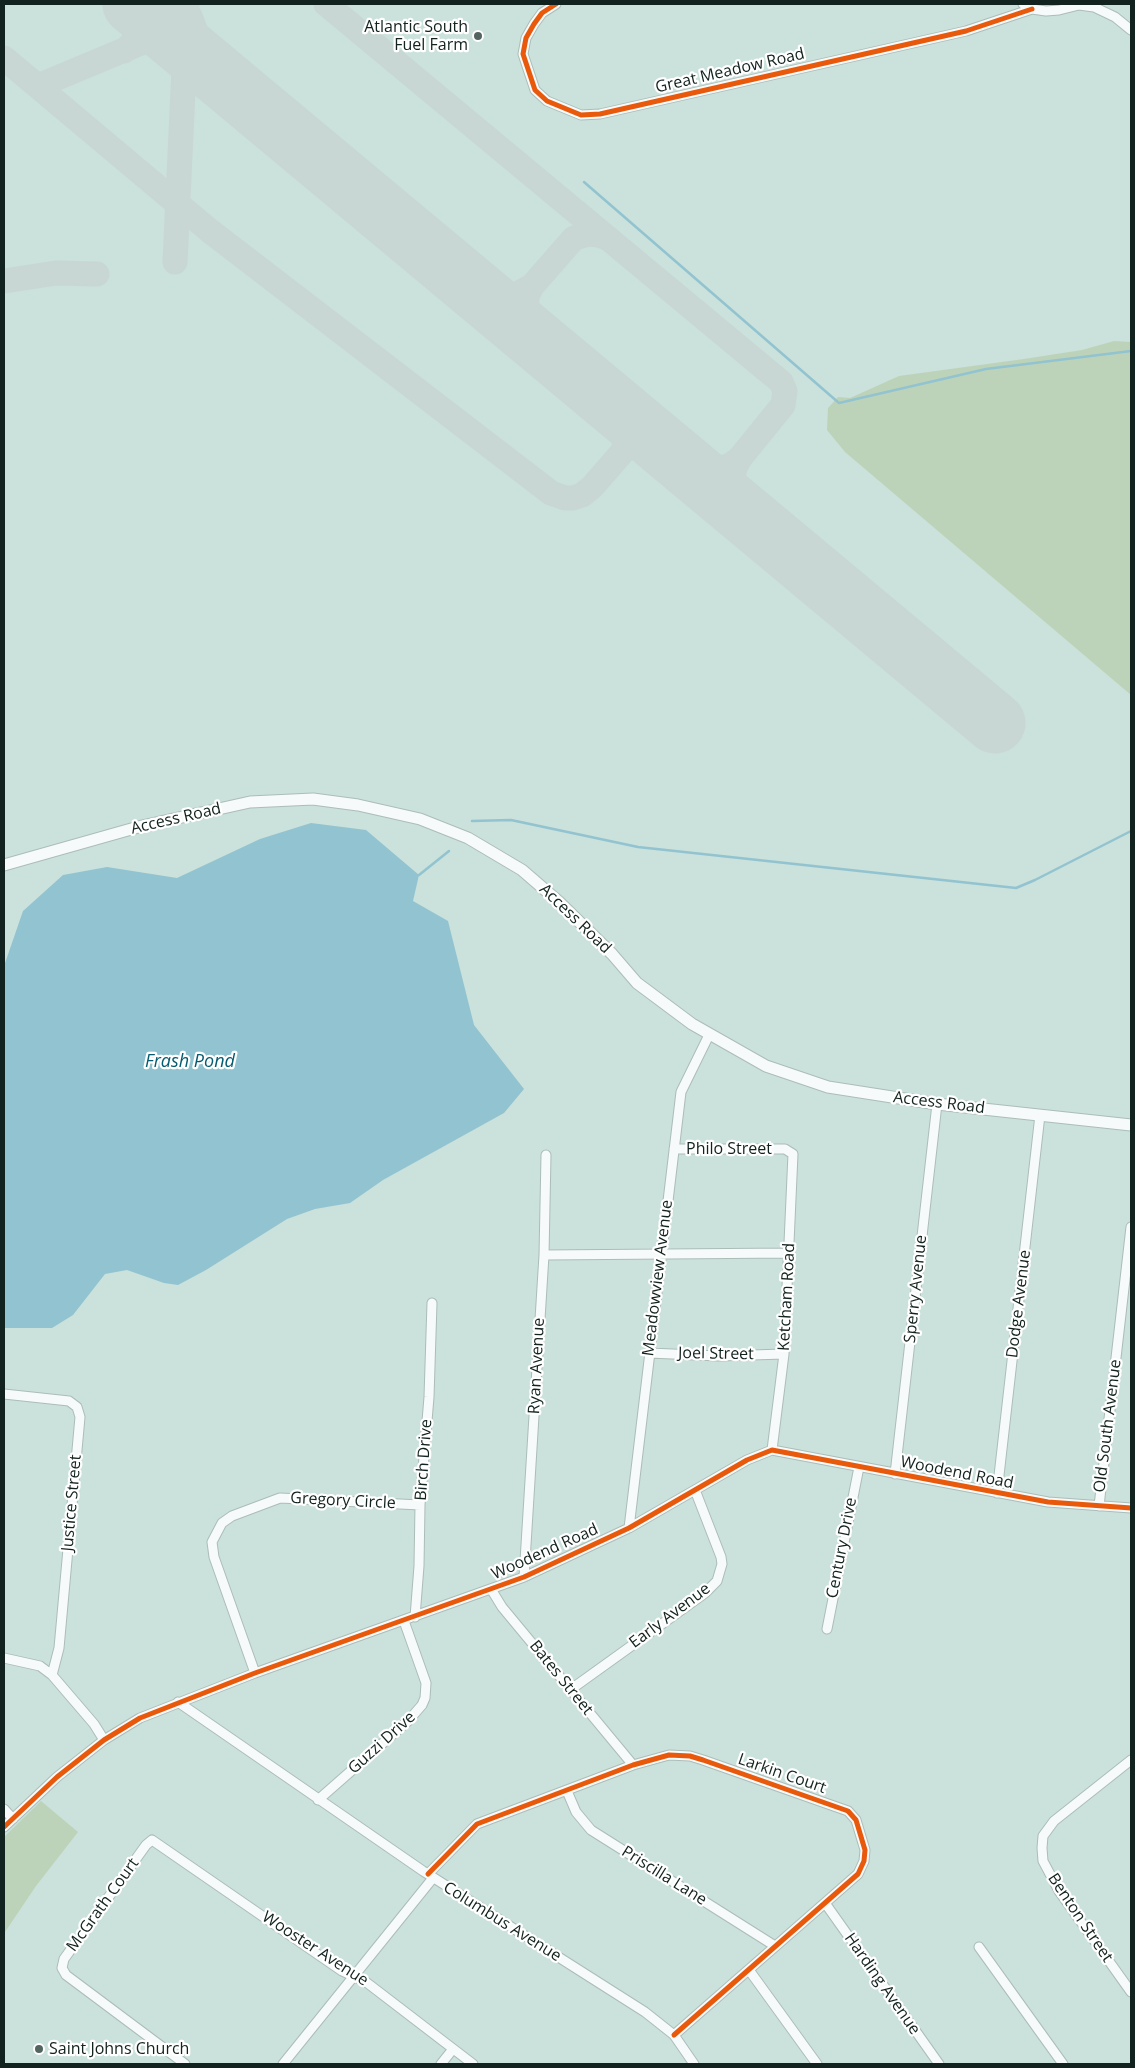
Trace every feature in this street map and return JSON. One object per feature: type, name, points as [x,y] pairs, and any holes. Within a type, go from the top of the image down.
[{"type":"main road","name":"Access Road","points":[[4,865],[142,826],[250,802],[312,799],[420,819],[468,838],[522,870],[559,902],[612,954],[637,983],[709,1035],[766,1066],[828,1087],[937,1104],[1131,1125]]},
{"type":"street","name":"Great Meadow Road","points":[[556,4],[542,13],[534,24],[526,38],[523,54],[535,90],[548,101],[581,115],[600,114],[966,31],[1032,9]]},
{"type":"street","name":"Great Meadow Road","points":[[1022,4],[1032,9],[1046,11],[1079,5],[1094,7],[1115,17],[1131,30]]},
{"type":"street","name":"Great Meadow Road","points":[[1059,10],[1075,4]]},
{"type":"street","name":"Meadowview Avenue","points":[[629,1528],[681,1092],[709,1035]]},
{"type":"street","name":"Sperry Avenue","points":[[896,1474],[937,1104]]},
{"type":"street","name":"Dodge Avenue","points":[[997,1493],[1040,1115]]},
{"type":"street","name":"Philo Street","points":[[674,1149],[785,1149]]},
{"type":"street","name":"Ketcham Road","points":[[772,1450],[784,1354],[790,1253],[794,1158],[789,1150],[785,1149]]},
{"type":"street","name":"Ryan Avenue","points":[[524,1577],[544,1256],[546,1154]]},
{"type":"street","name":"Old South Avenue","points":[[1099,1506],[1131,1227]]},
{"type":"street","points":[[544,1256],[790,1253]]},
{"type":"street","name":"Birch Drive","points":[[415,1617],[419,1566],[420,1506],[429,1397],[432,1303]]},
{"type":"street","name":"Joel Street","points":[[649,1353],[719,1356],[784,1354]]},
{"type":"street","name":"Justice Street","points":[[4,1394],[69,1401],[77,1407],[80,1417],[59,1648],[52,1674]]},
{"type":"street","name":"Woodend Road","points":[[4,1827],[57,1777],[104,1740],[140,1718],[255,1673],[524,1577],[629,1528],[747,1460],[772,1450],[1048,1502],[1131,1508]]},
{"type":"street","name":"Century Drive","points":[[827,1629],[859,1467]]},
{"type":"street","name":"Early Avenue","points":[[570,1690],[704,1593],[717,1581],[722,1557],[696,1490]]},
{"type":"street","name":"Gregory Circle","points":[[255,1673],[214,1557],[212,1542],[222,1523],[232,1516],[280,1498],[420,1506]]},
{"type":"street","name":"Bates Street","points":[[491,1589],[502,1607],[633,1765]]},
{"type":"street","name":"Guzzi Drive","points":[[318,1800],[408,1721],[422,1705],[425,1698],[426,1683],[404,1621]]},
{"type":"street","points":[[4,1658],[40,1666],[52,1674],[94,1724],[104,1740]]},
{"type":"street","name":"Columbus Avenue","points":[[178,1702],[430,1876],[645,2012],[674,2035],[694,2064]]},
{"type":"street","name":"Larkin Court","points":[[430,1876],[477,1824],[633,1765],[669,1755],[690,1756],[848,1811],[856,1820],[866,1850],[864,1861],[853,1880],[674,2035]]},
{"type":"street","name":"Benton Street","points":[[1131,1760],[1054,1821],[1044,1836],[1042,1848],[1044,1861],[1059,1891],[1131,1992]]},
{"type":"street","name":"Priscilla Lane","points":[[567,1791],[576,1812],[591,1830],[775,1946]]},
{"type":"street","points":[[4,1809],[13,1818]]},
{"type":"street","name":"Wooster Avenue","points":[[152,1840],[342,1971],[366,1982],[473,2064]]},
{"type":"street","name":"McGrath Court","points":[[152,1840],[146,1845],[64,1959],[62,1968],[66,1975],[185,2064]]},
{"type":"street","points":[[283,2064],[430,1876]]},
{"type":"street","name":"Harding Avenue","points":[[825,1903],[939,2064]]},
{"type":"street","points":[[979,1947],[1063,2064]]},
{"type":"street","points":[[750,1970],[817,2064]]},
{"type":"street","points":[[441,2064],[453,2049]]},
{"type":"green space","points":[[1114,341],[1131,342],[1131,695],[845,452],[827,430],[828,408],[838,397],[850,398],[899,376],[1082,350]]},
{"type":"green space","points":[[41,1801],[78,1832],[36,1886],[5,1932],[4,1837]]},
{"type":"water","name":"Frash Pond","points":[[311,823],[366,830],[419,875],[413,901],[448,921],[474,1025],[524,1089],[504,1113],[383,1180],[350,1203],[315,1209],[287,1219],[206,1270],[178,1285],[164,1283],[127,1270],[105,1274],[73,1315],[52,1328],[4,1328],[4,966],[23,911],[63,875],[107,867],[177,878],[260,839]]},
{"type":"waterway","points":[[584,182],[839,403],[986,369],[1131,351]]},
{"type":"waterway","points":[[472,821],[511,820],[638,847],[1016,888],[1131,831]]},
{"type":"waterway","points":[[419,875],[449,851]]},
{"type":"taxiway","points":[[124,51],[134,41],[139,26],[137,15],[131,4]]},
{"type":"taxiway","points":[[38,86],[148,40],[168,24],[181,4]]},
{"type":"taxiway","points":[[175,262],[187,4]]},
{"type":"taxiway","points":[[326,4],[781,382],[785,391],[783,405],[740,458],[729,466],[713,470],[686,465]]},
{"type":"taxiway","points":[[190,16],[206,55],[228,83]]},
{"type":"taxiway","points":[[4,58],[210,231],[551,493],[565,498],[582,495],[592,487],[626,448],[637,443],[646,442],[665,447]]},
{"type":"taxiway","points":[[473,287],[489,295],[514,296],[532,286],[574,238],[589,234],[609,239]]},
{"type":"taxiway","points":[[4,281],[56,273],[97,274]]},
{"type":"taxiway","points":[[532,286],[527,296],[526,314],[531,329],[539,342]]},
{"type":"taxiway","points":[[620,409],[628,431],[623,451]]},
{"type":"taxiway","points":[[740,458],[735,468],[732,483],[734,493],[743,512]]},
{"type":"runway","points":[[133,4],[995,723]]},
{"type":"cycle path","points":[[556,4],[542,13],[534,24],[526,38],[523,54],[535,90],[547,101],[581,115],[600,114],[966,31],[1032,9]]},
{"type":"cycle path","points":[[4,1827],[57,1777],[104,1740],[140,1718],[255,1673],[524,1577],[629,1528],[747,1460],[772,1450],[1048,1502],[1131,1508]]},
{"type":"cycle path","points":[[428,1874],[477,1824],[633,1765],[669,1755],[690,1756],[703,1760],[848,1811],[856,1820],[865,1850],[864,1861],[858,1874],[674,2035]]},
{"type":"place","name":"Atlantic South Fuel Farm","points":[[478,36]]},
{"type":"place","name":"Saint Johns Church","points":[[39,2049]]}]
